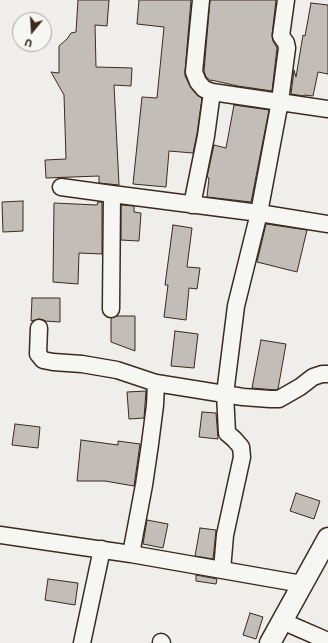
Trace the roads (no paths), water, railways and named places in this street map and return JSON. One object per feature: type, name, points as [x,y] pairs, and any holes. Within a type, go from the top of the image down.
[{"type":"street","points":[[201,0],[194,72],[198,82],[204,89],[212,92],[328,109]]},
{"type":"street","points":[[222,570],[225,535],[242,458],[241,447],[227,433],[225,394],[236,306],[259,214],[280,101],[287,48],[286,43],[281,36],[286,0]]},
{"type":"street","points":[[192,205],[206,136],[212,92]]},
{"type":"street","points":[[61,187],[328,224]]},
{"type":"street","points":[[111,309],[112,194]]},
{"type":"street","points":[[39,328],[38,354],[43,360],[82,364],[117,370],[156,383],[250,398],[270,400],[279,399],[300,387],[313,377],[328,374]]},
{"type":"street","points":[[131,554],[150,444],[156,383]]},
{"type":"street","points":[[0,535],[102,549],[302,584]]},
{"type":"street","points":[[270,643],[328,538]]},
{"type":"street","points":[[82,643],[102,549]]},
{"type":"street","points":[[282,621],[328,641]]}]
